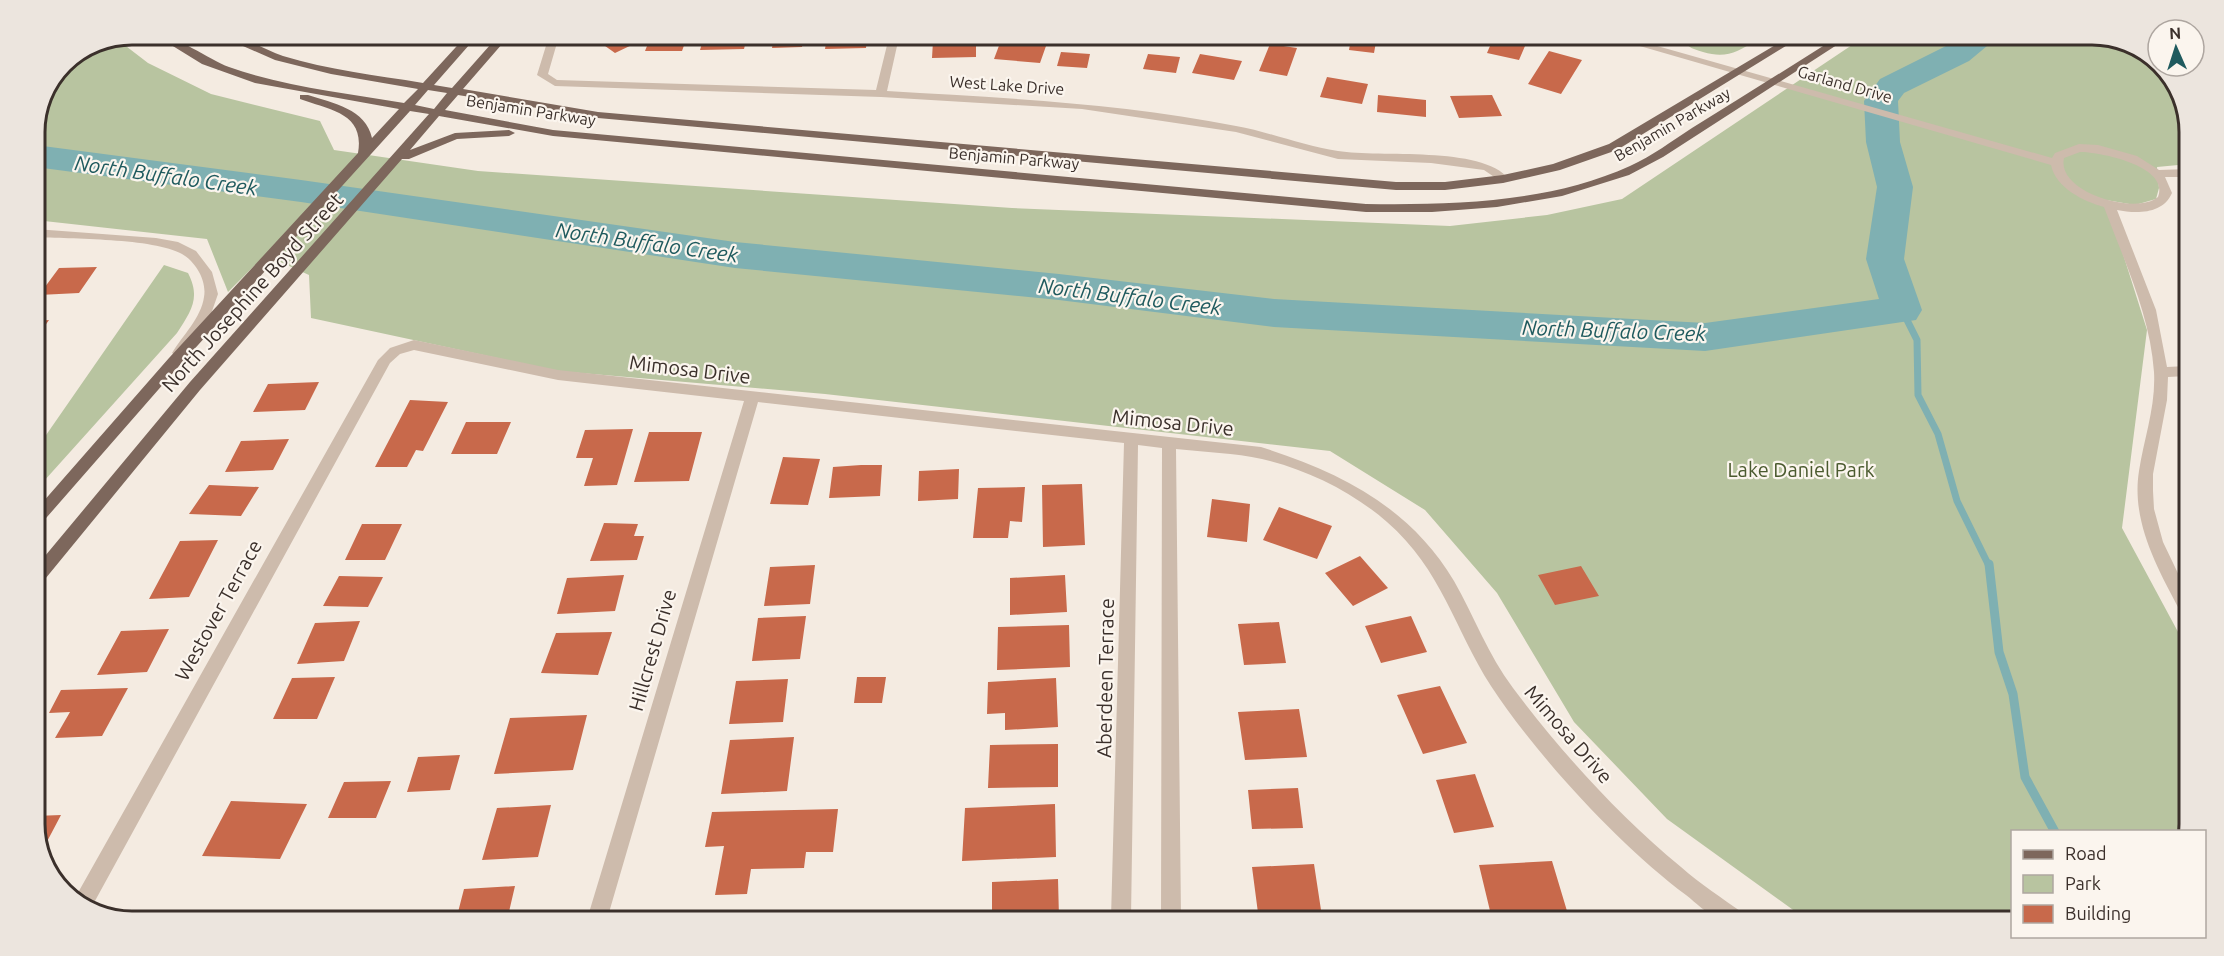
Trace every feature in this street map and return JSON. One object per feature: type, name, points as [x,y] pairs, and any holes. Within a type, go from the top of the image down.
[{"type":"main road","name":"Benjamin Parkway","points":[[177,45],[206,62],[259,81],[553,133],[1366,208],[1418,209],[1525,200],[1573,190],[1627,171],[1832,45]]},
{"type":"main road","name":"Benjamin Parkway","points":[[248,45],[279,58],[331,71],[598,115],[1302,179],[1416,186],[1445,186],[1503,179],[1556,167],[1613,147],[1781,45]]},
{"type":"main road","name":"North Josephine Boyd Street","points":[[45,510],[174,362],[463,45]]},
{"type":"main road","name":"North Josephine Boyd Street","points":[[45,566],[195,386],[496,45]]},
{"type":"main road","points":[[259,81],[342,109],[358,120],[365,131],[368,142],[363,157]]},
{"type":"main road","points":[[397,160],[418,149],[454,136],[476,133],[553,133]]},
{"type":"main road","points":[[45,577],[75,529]]},
{"type":"street","name":"West Lake Drive","points":[[551,45],[542,75],[555,83],[881,94],[1083,106],[1236,129],[1338,155],[1431,159],[1487,166],[1503,179]]},
{"type":"street","points":[[881,94],[892,45]]},
{"type":"street","name":"Garland Drive","points":[[1641,45],[1803,89],[2055,164]]},
{"type":"street","points":[[1669,45],[1669,53]]},
{"type":"street","points":[[2095,148],[2129,157],[2157,174],[2165,184],[2167,193],[2164,200],[2156,206],[2135,208],[2109,205],[2077,191],[2058,172],[2055,164],[2059,156],[2067,150],[2095,148]]},
{"type":"street","points":[[2157,174],[2179,173]]},
{"type":"street","points":[[2109,205],[2157,334],[2162,396],[2146,476],[2146,502],[2150,526],[2162,560],[2179,593]]},
{"type":"street","points":[[45,234],[146,241],[184,249],[195,257],[209,278],[212,289],[210,301],[174,362]]},
{"type":"street","name":"Mimosa Drive","points":[[404,346],[429,346],[558,375],[1261,453],[1307,465],[1351,487],[1396,520],[1426,552],[1449,587],[1471,636],[1514,702],[1605,809],[1674,874],[1724,911]]},
{"type":"street","name":"Westover Terrace","points":[[86,898],[385,360],[404,346]]},
{"type":"street","points":[[2161,373],[2179,372]]},
{"type":"street","name":"Hillcrest Drive","points":[[599,911],[752,397]]},
{"type":"street","name":"Aberdeen Terrace","points":[[1122,911],[1131,439]]},
{"type":"street","points":[[1168,442],[1171,911]]},
{"type":"green space","points":[[1687,45],[1748,45],[1737,51],[1718,55]]},
{"type":"green space","name":"Lake Daniel Park","points":[[1852,45],[2092,45],[2109,47],[2126,52],[2146,64],[2146,78],[2160,78],[2170,93],[2179,126],[2179,165],[2157,167],[2159,188],[2156,199],[2135,205],[2106,200],[2147,330],[2122,528],[2179,634],[2178,830],[2011,830],[2011,911],[1795,911],[1667,819],[1574,722],[1497,593],[1425,510],[1330,451],[825,394],[557,371],[311,318],[309,275],[265,255],[228,292],[207,239],[45,221],[45,126],[48,109],[63,79],[75,66],[88,57],[104,50],[125,46],[148,63],[211,94],[320,121],[334,150],[478,171],[1012,208],[1450,226],[1547,215],[1622,199]]},
{"type":"green space","points":[[164,265],[188,273],[194,290],[193,304],[177,333],[45,480],[45,437]]},
{"type":"building","points":[[604,45],[632,45],[615,53]]},
{"type":"building","points":[[647,45],[684,45],[682,51],[645,51]]},
{"type":"building","points":[[702,45],[745,45],[744,49],[700,50]]},
{"type":"building","points":[[773,45],[802,45],[802,47],[772,48]]},
{"type":"building","points":[[826,45],[866,45],[866,48],[825,49]]},
{"type":"building","points":[[933,45],[976,45],[976,57],[932,58]]},
{"type":"building","points":[[999,45],[1046,46],[1040,63],[994,59]]},
{"type":"building","points":[[1270,45],[1297,48],[1287,76],[1259,71]]},
{"type":"building","points":[[1350,45],[1375,45],[1374,53],[1349,50]]},
{"type":"building","points":[[1490,45],[1525,46],[1519,60],[1487,53]]},
{"type":"building","points":[[1549,51],[1582,60],[1561,94],[1528,84]]},
{"type":"building","points":[[1061,52],[1090,54],[1087,68],[1057,66]]},
{"type":"building","points":[[1148,54],[1180,57],[1176,73],[1143,69]]},
{"type":"building","points":[[1200,54],[1242,61],[1234,80],[1192,73]]},
{"type":"building","points":[[1327,77],[1368,84],[1362,104],[1320,97]]},
{"type":"building","points":[[1378,95],[1426,100],[1426,117],[1377,112]]},
{"type":"building","points":[[1492,95],[1502,116],[1459,118],[1450,96]]},
{"type":"building","points":[[97,267],[79,293],[45,295],[45,287],[59,268]]},
{"type":"building","points":[[319,382],[305,410],[253,412],[268,384]]},
{"type":"building","points":[[410,400],[448,402],[423,451],[416,450],[407,467],[375,467]]},
{"type":"building","points":[[466,422],[511,422],[497,454],[451,454]]},
{"type":"building","points":[[633,429],[617,485],[584,486],[593,458],[576,458],[585,430]]},
{"type":"building","points":[[649,432],[702,432],[689,481],[634,482]]},
{"type":"building","points":[[289,439],[273,470],[225,472],[241,441]]},
{"type":"building","points":[[783,457],[820,459],[808,505],[770,504]]},
{"type":"building","points":[[882,465],[880,496],[829,498],[833,467]]},
{"type":"building","points":[[959,469],[958,499],[918,501],[919,471]]},
{"type":"building","points":[[1082,484],[1085,545],[1043,547],[1042,485]]},
{"type":"building","points":[[209,485],[259,487],[241,516],[189,514]]},
{"type":"building","points":[[1025,487],[1022,522],[1010,521],[1008,538],[973,538],[978,488]]},
{"type":"building","points":[[1212,499],[1250,504],[1247,542],[1207,537]]},
{"type":"building","points":[[1279,507],[1332,526],[1317,559],[1263,540]]},
{"type":"building","points":[[604,523],[638,524],[634,536],[644,536],[637,560],[590,561]]},
{"type":"building","points":[[362,524],[402,524],[385,560],[345,560]]},
{"type":"building","points":[[218,540],[189,597],[149,599],[180,541]]},
{"type":"building","points":[[1360,556],[1388,588],[1353,606],[1325,573]]},
{"type":"building","points":[[815,565],[810,604],[764,606],[770,567]]},
{"type":"building","points":[[1581,566],[1599,596],[1555,605],[1538,575]]},
{"type":"building","points":[[624,575],[615,611],[557,614],[567,578]]},
{"type":"building","points":[[1065,575],[1067,612],[1010,615],[1010,578]]},
{"type":"building","points":[[339,576],[383,577],[368,607],[323,606]]},
{"type":"building","points":[[806,616],[800,659],[752,661],[758,618]]},
{"type":"building","points":[[1411,616],[1427,652],[1381,663],[1365,626]]},
{"type":"building","points":[[360,621],[344,661],[297,664],[315,623]]},
{"type":"building","points":[[1279,622],[1286,663],[1244,665],[1238,624]]},
{"type":"building","points":[[1069,625],[1070,667],[997,670],[998,627]]},
{"type":"building","points":[[169,629],[147,672],[97,675],[121,631]]},
{"type":"building","points":[[612,632],[598,675],[541,673],[556,633]]},
{"type":"building","points":[[335,677],[317,719],[273,719],[292,678]]},
{"type":"building","points":[[857,677],[886,677],[882,703],[854,703]]},
{"type":"building","points":[[1056,678],[1058,727],[1005,730],[1005,713],[987,714],[988,682]]},
{"type":"building","points":[[788,679],[783,722],[729,724],[736,681]]},
{"type":"building","points":[[1440,686],[1467,743],[1423,754],[1397,695]]},
{"type":"building","points":[[128,688],[102,736],[55,738],[70,712],[49,713],[61,690]]},
{"type":"building","points":[[1299,709],[1307,757],[1245,760],[1238,712]]},
{"type":"building","points":[[587,715],[573,770],[494,774],[510,718]]},
{"type":"building","points":[[794,737],[787,791],[721,794],[730,740]]},
{"type":"building","points":[[1058,744],[1058,787],[988,788],[990,745]]},
{"type":"building","points":[[460,755],[450,790],[407,792],[418,757]]},
{"type":"building","points":[[1475,774],[1494,827],[1454,833],[1436,780]]},
{"type":"building","points":[[391,781],[376,818],[328,818],[344,782]]},
{"type":"building","points":[[1298,788],[1303,828],[1252,829],[1248,790]]},
{"type":"building","points":[[231,801],[307,804],[280,859],[202,856]]},
{"type":"building","points":[[1055,804],[1056,857],[962,861],[965,808]]},
{"type":"building","points":[[551,805],[538,857],[482,860],[497,808]]},
{"type":"building","points":[[838,809],[833,852],[806,852],[804,868],[751,869],[747,894],[715,895],[724,846],[705,847],[712,812]]},
{"type":"building","points":[[61,815],[47,841],[45,830],[45,816]]},
{"type":"building","points":[[1552,861],[1567,911],[1490,911],[1479,865]]},
{"type":"building","points":[[1314,864],[1321,910],[1258,911],[1252,867]]},
{"type":"building","points":[[1058,879],[1059,911],[992,911],[992,882]]},
{"type":"building","points":[[515,886],[509,911],[458,911],[464,889]]},
{"type":"waterway","name":"North Buffalo Creek","points":[[45,157],[301,191],[735,255],[1059,287],[1274,313],[1705,337],[1902,310],[1885,259],[1895,187],[1883,142],[1881,101],[1892,86],[1958,54],[1971,45]]},
{"type":"waterway","points":[[1902,310],[1917,340],[1918,395],[1938,434],[1957,501],[1989,566]]},
{"type":"waterway","points":[[1989,564],[1999,652],[2013,694],[2025,777],[2054,830]]}]
